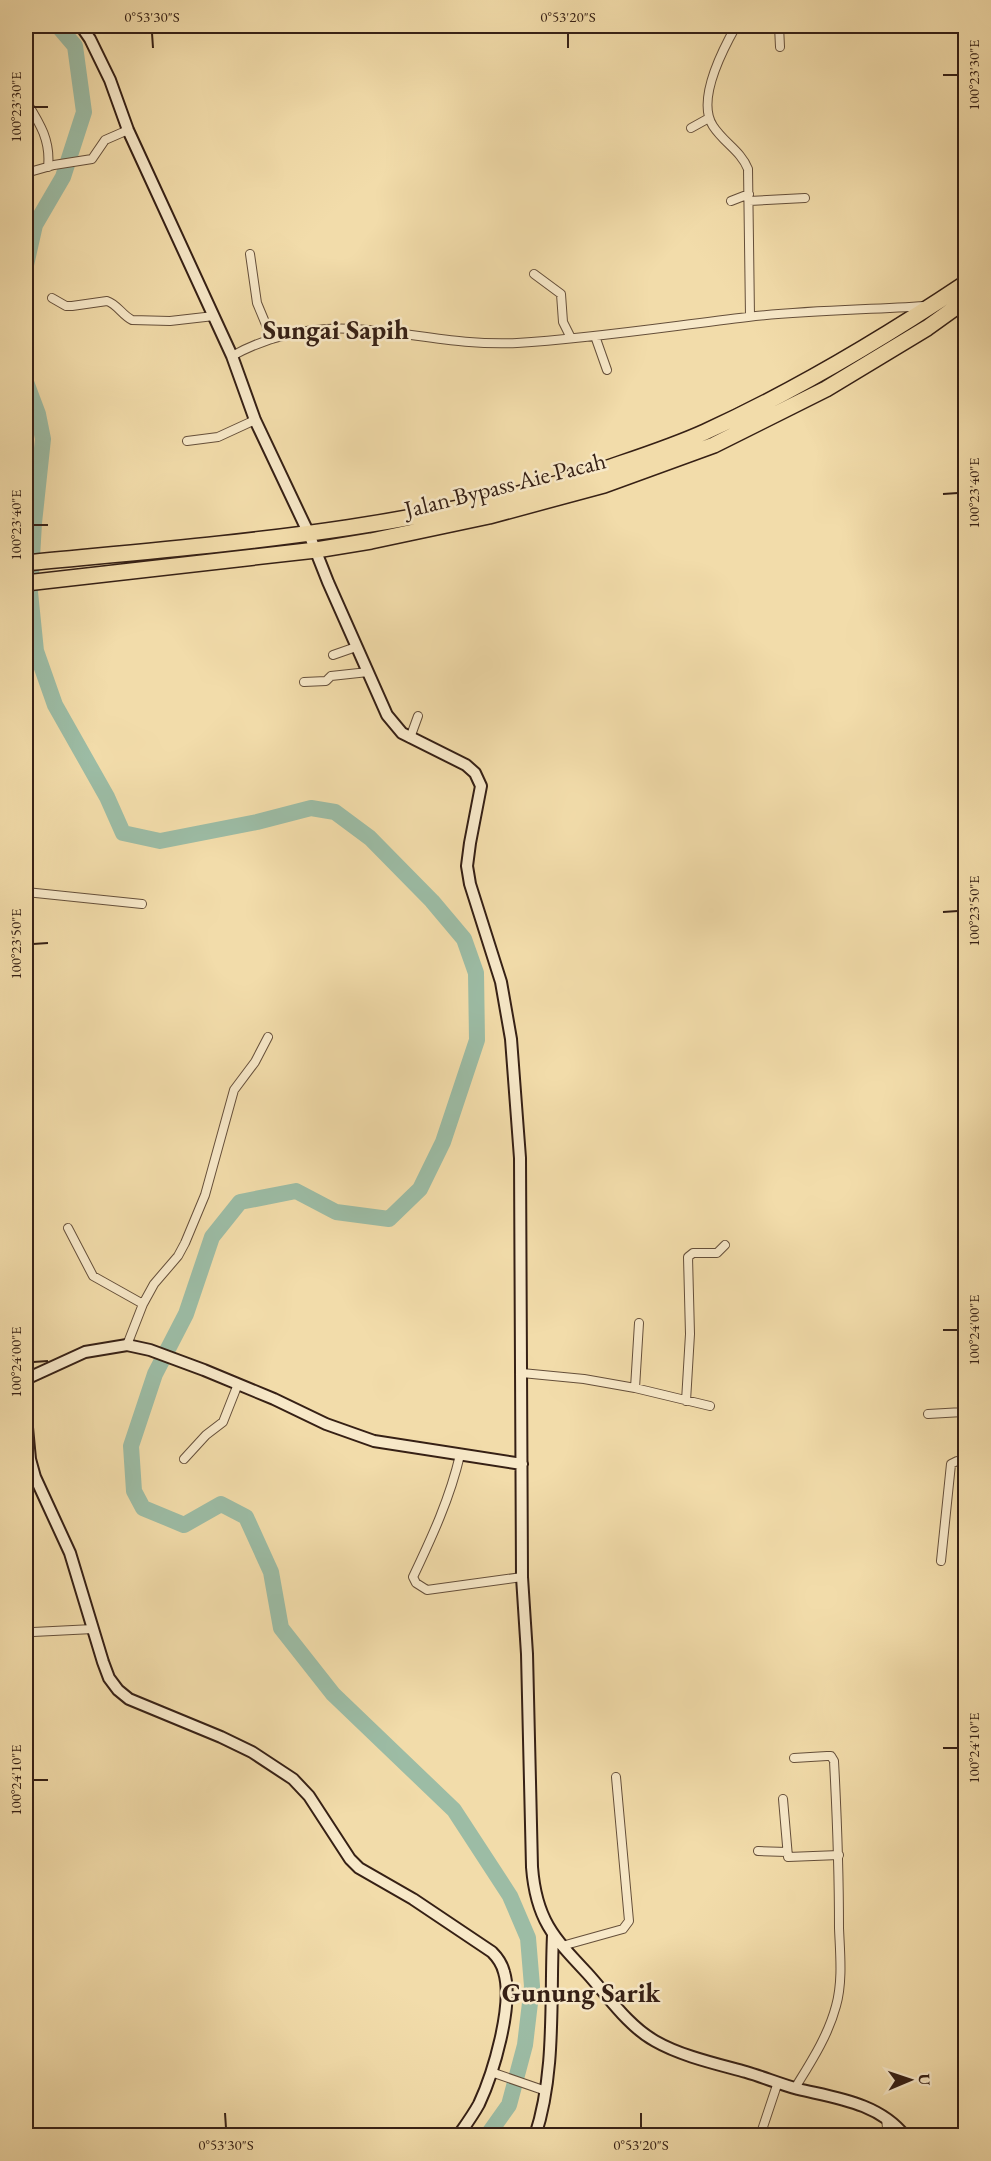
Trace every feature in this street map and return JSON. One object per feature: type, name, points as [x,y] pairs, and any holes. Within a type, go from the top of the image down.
[{"type":"highway","name":"Jalan Bypass Aie Pacah","points":[[26,563],[309,534],[420,517],[527,493],[640,457],[705,432],[853,356],[966,283]]},
{"type":"highway","name":"Jalan Bypass Aie Pacah","points":[[26,583],[316,550],[426,531],[556,499],[690,455],[754,426],[848,377],[912,338],[965,300]]},
{"type":"street","points":[[81,26],[110,80],[128,130],[232,356],[255,420],[309,534],[387,715],[402,733],[466,765],[475,773],[481,786],[467,866],[470,884],[501,982],[511,1039],[520,1158],[522,1577],[527,1654],[534,1890],[541,1914],[562,1946],[621,2011],[654,2041],[711,2062],[795,2088],[855,2102],[875,2111],[905,2136]]},
{"type":"street","points":[[736,26],[721,51],[715,67],[709,98],[709,118],[718,133],[743,158],[748,169],[750,316]]},
{"type":"street","points":[[779,26],[780,47]]},
{"type":"street","points":[[26,101],[44,131],[51,166]]},
{"type":"street","points":[[691,128],[709,118]]},
{"type":"street","points":[[26,173],[95,157],[105,140],[128,130]]},
{"type":"street","points":[[731,201],[749,198],[806,198]]},
{"type":"street","points":[[250,254],[257,303],[272,339]]},
{"type":"street","points":[[534,274],[561,294],[563,322],[570,338]]},
{"type":"street","points":[[51,298],[66,306],[107,301],[132,320],[170,321],[214,316]]},
{"type":"street","points":[[232,356],[272,339],[330,327],[490,343],[664,329],[750,316],[932,306],[965,300]]},
{"type":"street","points":[[594,336],[607,370]]},
{"type":"street","points":[[187,441],[218,437],[255,420]]},
{"type":"street","points":[[333,656],[356,646]]},
{"type":"street","points":[[304,682],[326,681],[331,676],[368,672]]},
{"type":"street","points":[[410,738],[418,716]]},
{"type":"street","points":[[26,892],[142,903]]},
{"type":"street","points":[[127,1345],[143,1304],[154,1284],[186,1243],[205,1195],[234,1090],[255,1062],[268,1037]]},
{"type":"street","points":[[68,1228],[93,1276],[143,1304]]},
{"type":"street","points":[[686,1401],[690,1334],[688,1257],[693,1253],[717,1253],[725,1245]]},
{"type":"street","points":[[635,1388],[639,1323]]},
{"type":"street","points":[[26,1379],[86,1352],[127,1345],[150,1350],[204,1370],[326,1424],[374,1441],[522,1464]]},
{"type":"street","points":[[928,1413],[964,1413],[966,1367]]},
{"type":"street","points":[[522,1373],[584,1379],[635,1388],[710,1406]]},
{"type":"street","points":[[184,1459],[206,1435],[223,1422],[238,1384]]},
{"type":"street","points":[[26,1417],[28,1445],[35,1477],[70,1553],[109,1678],[118,1690],[129,1699],[252,1752],[293,1779],[309,1796],[350,1859],[359,1868],[413,1899],[497,1957],[504,1972],[506,2006],[495,2074],[458,2136]]},
{"type":"street","points":[[460,1455],[441,1517],[413,1577],[416,1583],[427,1590],[522,1577]]},
{"type":"street","points":[[941,1561],[951,1464],[966,1461]]},
{"type":"street","points":[[26,1635],[33,1632],[93,1629]]},
{"type":"street","points":[[794,1758],[827,1756],[833,1759],[839,1856],[840,1972],[836,2005],[824,2039],[795,2088]]},
{"type":"street","points":[[562,1946],[623,1929],[629,1921],[616,1777]]},
{"type":"street","points":[[783,1799],[787,1852],[790,1858],[839,1856]]},
{"type":"street","points":[[758,1851],[787,1852]]},
{"type":"street","points":[[535,2136],[546,2091],[553,1935]]},
{"type":"street","points":[[495,2074],[546,2091]]},
{"type":"street","points":[[760,2136],[778,2082]]},
{"type":"street","points":[[886,2119],[888,2136]]},
{"type":"waterway","points":[[26,265],[35,225],[63,177],[84,112],[75,46],[58,26]]},
{"type":"waterway","points":[[26,382],[38,414],[43,439],[34,523],[30,592],[36,651],[55,705],[107,797],[123,833],[160,841],[257,822],[311,808],[335,812],[370,838],[432,901],[464,939],[476,973],[477,1040],[443,1142],[420,1189],[389,1219],[336,1212],[296,1191],[240,1202],[212,1237],[186,1314],[155,1374],[131,1446],[134,1491],[143,1508],[184,1525],[221,1504],[246,1517],[271,1572],[281,1628],[333,1694],[454,1810],[510,1896],[528,1938],[532,1986],[525,2045],[509,2105],[487,2136]]},
{"type":"district","name":"Sungai Sapih","points":[[336,330]]},
{"type":"district","name":"Gunung Sarik","points":[[581,1993]]}]
